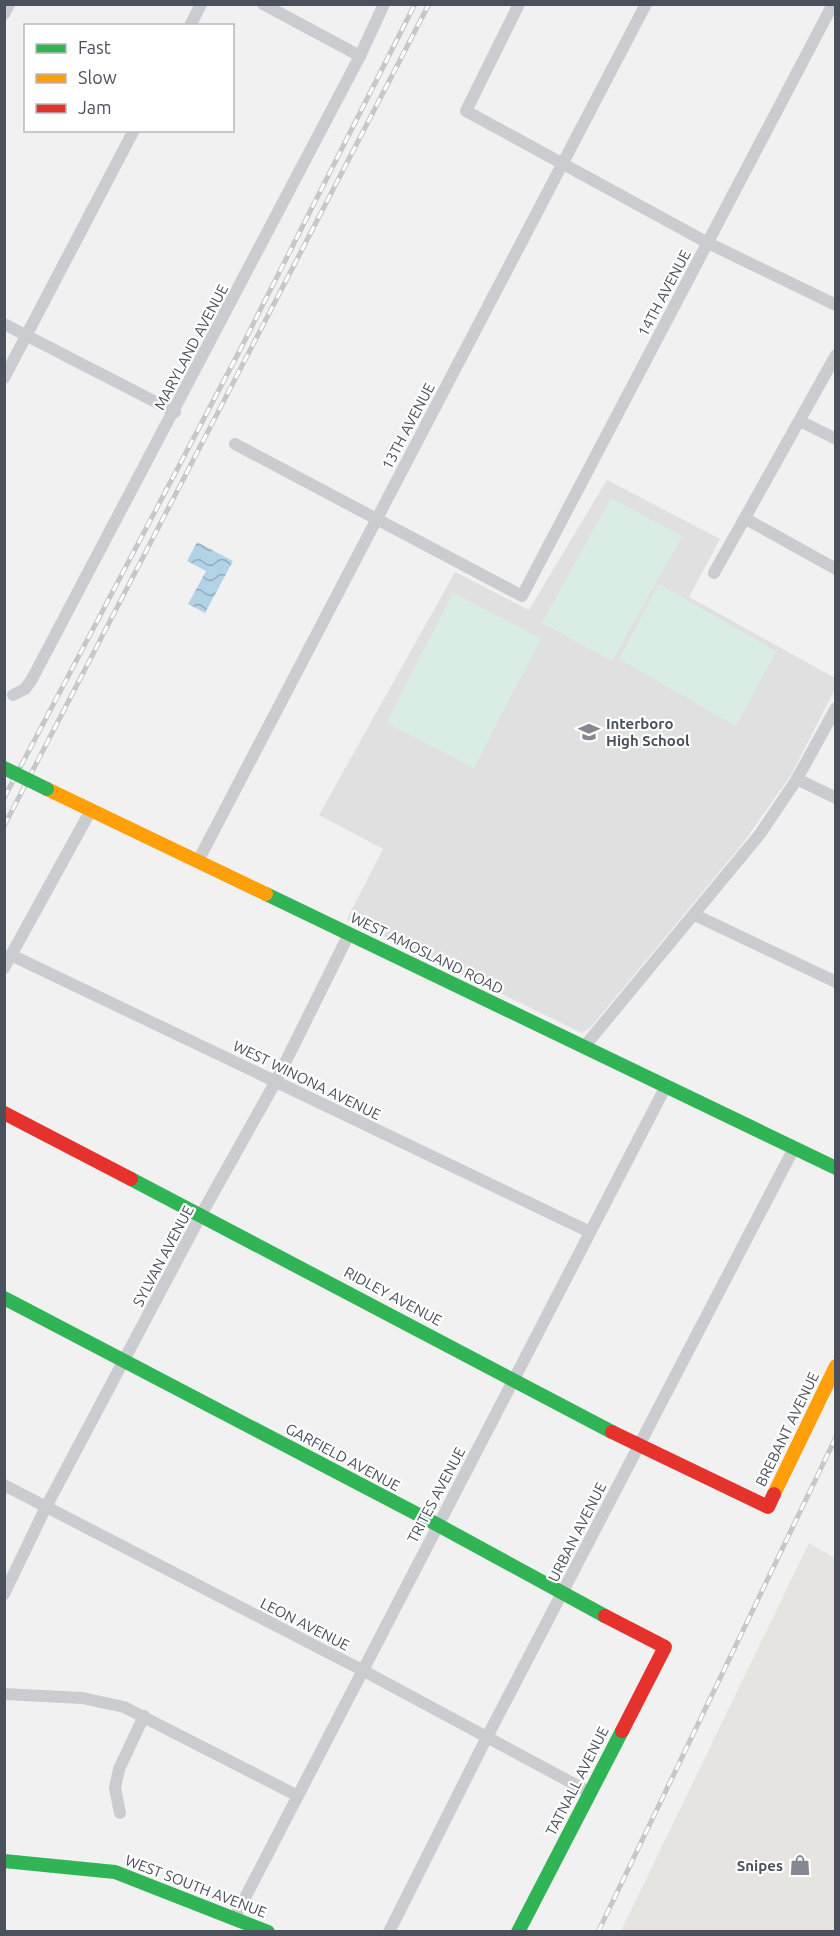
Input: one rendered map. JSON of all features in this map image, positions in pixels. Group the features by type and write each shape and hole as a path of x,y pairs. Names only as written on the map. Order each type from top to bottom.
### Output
{"street":[{"path":"4,14 9,4"},
{"path":"191,24 201,4"},
{"path":"263,4 360,56"},
{"name":"MARYLAND AVENUE","path":"13,694 25,689 32,679 175,412 360,56 384,4"},
{"path":"519,4 466,111 708,243 836,305"},
{"name":"13TH AVENUE","path":"198,861 646,4"},
{"name":"14TH AVENUE","path":"377,519 522,596 833,4"},
{"path":"4,378 133,132"},
{"path":"4,324 175,412"},
{"path":"714,573 836,355"},
{"path":"800,421 836,439"},
{"path":"236,444 377,519"},
{"path":"746,519 836,569"},
{"path":"584,1047 760,834 797,779 836,708"},
{"name":"WEST AMOSLAND ROAD","path":"4,768 836,1168"},
{"path":"797,779 836,798"},
{"path":"4,968 91,810"},
{"path":"695,915 836,982"},
{"name":"SYLVAN AVENUE","path":"4,1594 46,1507 201,1215 276,1082 349,934"},
{"name":"WEST WINONA AVENUE","path":"11,955 590,1232"},
{"name":"TRITES AVENUE","path":"234,1919 666,1086"},
{"name":"RIDLEY AVENUE","path":"4,1113 514,1378 638,1446 768,1507"},
{"name":"URBAN AVENUE","path":"389,1932 487,1737 794,1148"},
{"name":"GARFIELD AVENUE","path":"4,1298 438,1525 562,1595 665,1647"},
{"name":"BREBANT AVENUE","path":"768,1507 836,1366"},
{"name":"LEON AVENUE","path":"4,1485 362,1670 589,1792"},
{"name":"TATNALL AVENUE","path":"518,1932 665,1647"},
{"path":"4,1694 103,1701 144,1716 296,1796"},
{"path":"120,1813 115,1788 118,1769 144,1716"},
{"name":"WEST SOUTH AVENUE","path":"4,1861 114,1872 268,1932"}],"shaded area":[{"name":"Interboro High School","path":"607,480 720,539 689,597 835,678 835,689 791,775 743,843 591,1027 582,1033 347,919 383,849 319,815 455,572 529,610"},
{"path":"809,1543 835,1558 835,1931 621,1931"}],"green space":[{"path":"611,498 682,536 612,661 542,623"},
{"path":"659,584 776,651 736,726 619,659"},
{"path":"453,593 541,638 474,768 386,723"}],"water":[{"path":"197,542 233,561 205,613 188,604 206,571 187,561"}],"railway":[{"path":"4,798 240,350 415,4"},
{"path":"4,826 429,4"},
{"path":"598,1932 836,1437"}],"traffic: fast":[{"path":"4,768 47,789"},
{"path":"266,894 836,1168"},
{"path":"131,1179 612,1432"},
{"path":"4,1298 438,1525 605,1616"},
{"path":"518,1932 622,1731"},
{"path":"4,1861 115,1872 268,1932"}],"traffic: slow":[{"path":"47,789 266,894"},
{"path":"774,1494 836,1366"}],"traffic: jam":[{"path":"4,1113 131,1179"},
{"path":"612,1432 768,1507 774,1494"},
{"path":"605,1616 665,1647 622,1731"}],"place":[{"name":"Interboro High School","path":"589,732"},
{"name":"Snipes","path":"800,1865"}]}
